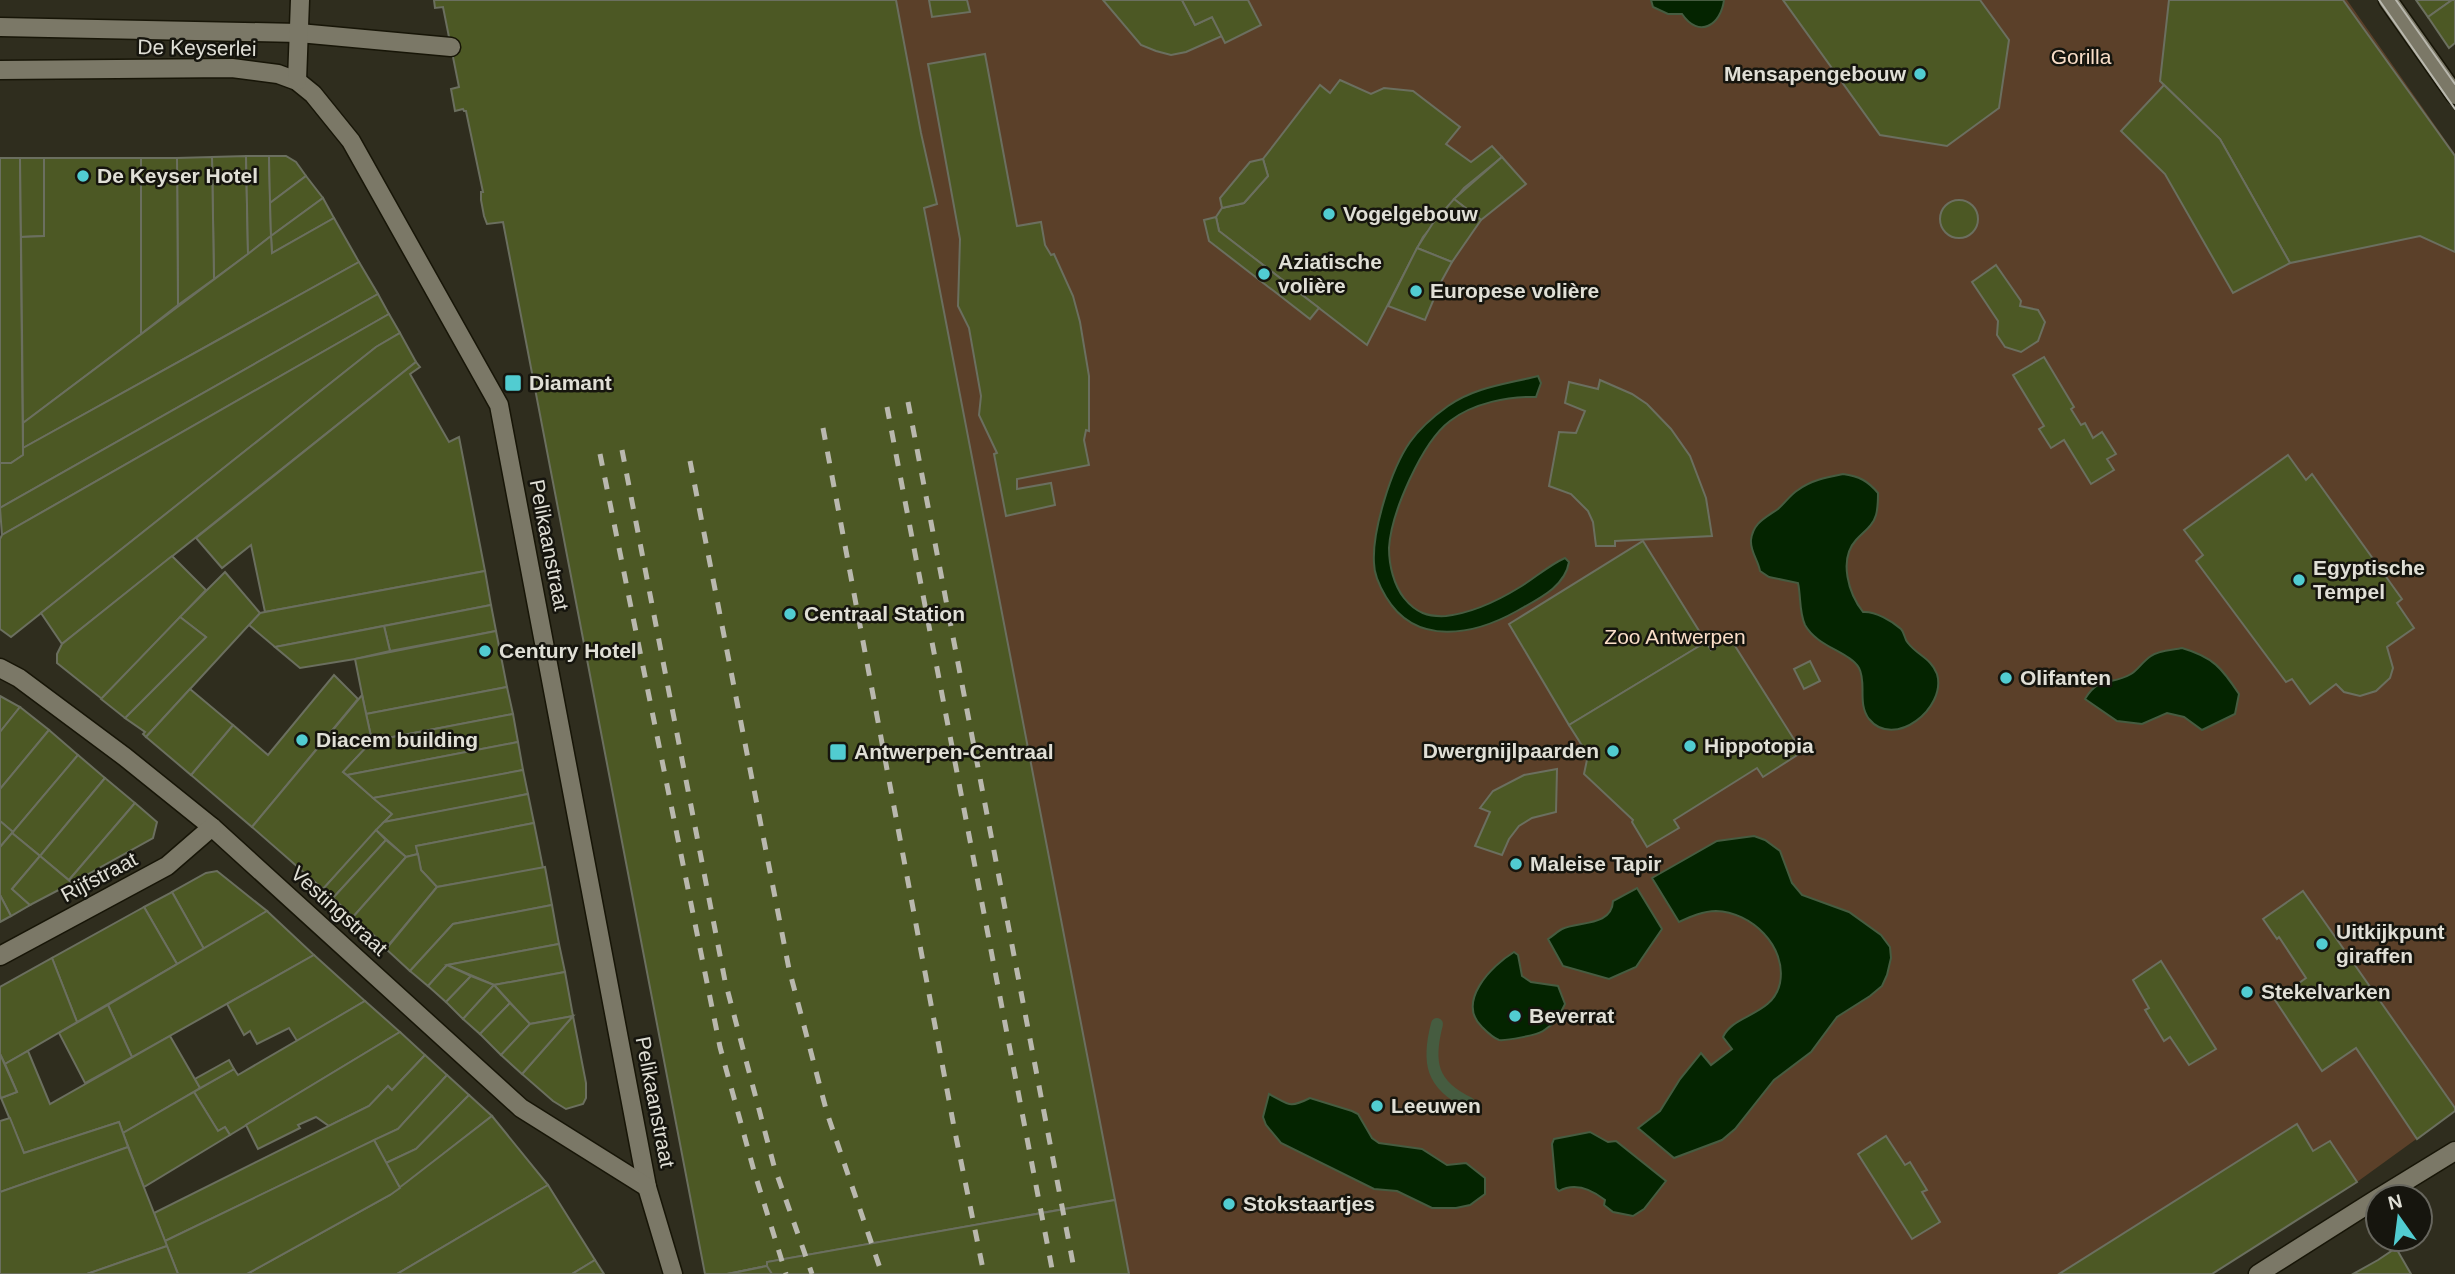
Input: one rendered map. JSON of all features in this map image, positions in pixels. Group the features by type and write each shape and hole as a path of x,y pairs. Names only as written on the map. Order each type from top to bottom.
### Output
{"street":[{"path":"297,81 300,0"},
{"path":"2388,0 2455,95"},
{"name":"De Keyserlei","path":"0,27 299,33 451,47"},
{"name":"De Keyserlei","path":"0,70 232,68 278,74 297,81"},
{"name":"Pelikaanstraat","path":"297,81 313,94 351,141 499,405 647,1186 673,1274"},
{"name":"Vestingstraat","path":"0,668 19,678 125,757 212,827 521,1108 647,1186"},
{"name":"Rijfstraat","path":"0,956 167,866 212,827"},
{"path":"2403,1183 2455,1151"},
{"path":"2258,1274 2364,1207"}],"green space":[{"name":"Zoo Antwerpen","path":"896,0 2347,0 2455,154 2455,1111 2357,1182 2212,1274 1129,1274 924,208 937,203"}],"shaded area":[{"path":"1651,0 1724,0 1719,16 1708,26 1702,27 1695,26 1682,14 1668,14 1653,7"},
{"path":"1538,376 1541,383 1536,397 1503,399 1480,405 1459,415 1439,431 1419,461 1395,516 1389,548 1390,562 1397,587 1404,598 1413,607 1428,615 1446,616 1475,609 1520,587 1565,558 1569,562 1562,579 1542,597 1483,626 1447,632 1429,630 1413,624 1398,613 1386,597 1378,581 1374,563 1380,518 1403,454 1423,427 1458,400 1492,387"},
{"path":"1843,474 1863,480 1878,493 1875,519 1856,540 1848,557 1848,577 1853,596 1863,612 1883,617 1901,629 1907,641 1931,664 1937,674 1938,687 1934,700 1926,711 1916,721 1892,730 1880,727 1865,713 1861,674 1855,662 1810,633 1803,620 1798,583 1769,577 1760,571 1752,548 1752,534 1757,525 1795,492 1814,481"},
{"path":"2182,648 2202,655 2227,677 2239,694 2235,714 2202,730 2184,717 2167,713 2142,724 2117,721 2085,699 2095,687 2124,678 2154,654"},
{"path":"1754,836 1780,851 1792,883 1802,895 1849,912 1881,935 1890,947 1891,958 1887,975 1882,986 1837,1017 1811,1052 1774,1080 1735,1129 1722,1140 1674,1158 1638,1128 1660,1111 1680,1079 1701,1053 1711,1065 1732,1049 1723,1037 1735,1023 1770,1002 1780,983 1781,969 1772,944 1753,924 1742,917 1716,911 1701,913 1679,922 1652,878 1717,841"},
{"path":"1637,888 1662,929 1636,967 1609,979 1563,966 1548,939 1562,929 1593,922 1607,915 1613,901"},
{"path":"1514,952 1518,955 1522,976 1531,982 1558,986 1565,1004 1561,1019 1543,1031 1499,1040 1482,1027 1475,1017 1473,1007 1475,996 1487,975"},
{"path":"1269,1094 1289,1104 1310,1098 1352,1111 1358,1114 1372,1138 1379,1143 1422,1149 1447,1165 1466,1163 1485,1178 1485,1194 1470,1205 1432,1208 1397,1191 1374,1189 1281,1143 1263,1117"},
{"path":"1590,1132 1608,1142 1616,1141 1666,1181 1644,1209 1633,1216 1613,1212 1604,1205 1605,1200 1589,1190 1571,1187 1559,1191 1556,1188 1552,1144 1554,1139"}],"building":[{"name":"Centraal Station","path":"434,0 896,0 937,204 924,208 1115,1200 767,1262 767,1266 727,1274 705,1274 503,222 487,224 484,216 481,200 483,192 466,111 455,111 451,89 459,87 443,7 435,8"},
{"path":"929,0 967,0 970,12 932,17"},
{"path":"1103,0 1182,0 1195,25 1212,17 1222,36 1186,52 1171,55 1156,51 1141,45"},
{"path":"1182,0 1248,0 1261,25 1225,43 1212,17 1195,25"},
{"name":"Mensapengebouw","path":"1783,0 1980,0 2009,40 1999,108 1947,146 1880,135"},
{"path":"2169,0 2343,0 2455,156 2455,252 2420,236 2290,263 2220,139 2160,81"},
{"path":"2416,0 2452,0 2428,17"},
{"path":"2455,0 2455,43 2449,48 2428,17"},
{"path":"985,54 1017,226 1041,222 1045,245 1051,255 1054,254 1073,296 1089,376 1089,431 1086,430 1084,440 1089,465 1017,479 1017,489 1051,483 1055,505 1006,516 994,454 997,453 979,415 981,396 969,328 958,306 960,239 928,64"},
{"name":"Vogelgebouw","path":"1340,80 1371,94 1384,88 1413,91 1460,127 1446,144 1471,162 1492,146 1502,157 1464,188 1423,237 1367,345 1219,231 1216,217 1222,208 1244,203 1268,176 1263,159 1320,85 1330,93"},
{"path":"2164,85 2220,139 2290,263 2233,293 2165,174 2121,131"},
{"path":"246,156 248,254 214,279 212,157"},
{"path":"246,156 269,156 271,236 248,254"},
{"path":"269,156 286,156 296,162 306,176 270,203"},
{"path":"212,157 214,279 178,305 177,158"},
{"path":"1502,157 1526,184 1481,220 1454,199"},
{"path":"0,158 20,158 23,455 11,463 0,463"},
{"path":"20,158 44,158 44,236 21,237"},
{"path":"44,158 141,158 141,334 23,423 21,237 44,236"},
{"path":"141,158 177,158 178,305 141,334"},
{"path":"1263,159 1268,176 1244,203 1222,208 1220,198 1250,162"},
{"path":"306,176 323,198 271,236 270,203"},
{"path":"323,198 334,218 272,253 271,236"},
{"path":"1454,199 1481,220 1452,262 1417,248 1433,223"},
{"path":"1959,200 1973,205 1978,219 1973,233 1959,238 1945,233 1940,219 1945,205"},
{"name":"Aziatische volière","path":"1216,217 1219,231 1319,308 1310,319 1209,241 1204,220"},
{"path":"334,218 359,262 23,448 23,423 271,236 272,253"},
{"name":"Europese volière","path":"1417,248 1452,262 1425,320 1388,306"},
{"path":"359,262 378,294 0,508 0,463 11,463 23,455 23,448"},
{"path":"1996,265 2021,301 2020,306 2038,310 2045,322 2038,341 2021,352 2005,347 1997,335 1998,321 1972,282"},
{"path":"378,294 389,314 2,535 0,508"},
{"path":"389,314 400,333 376,347 11,637 0,629 2,535"},
{"path":"400,333 416,362 62,644 41,613 376,347"},
{"path":"2044,357 2074,407 2071,409 2081,425 2085,423 2093,438 2102,432 2116,454 2107,459 2114,470 2091,484 2064,440 2051,448 2039,429 2044,426 2013,375"},
{"path":"416,362 420,367 410,374 449,442 459,437 485,571 265,612 251,545 222,568 196,538"},
{"path":"1600,380 1647,404 1671,429 1690,456 1706,498 1712,536 1615,541 1615,546 1596,546 1593,522 1588,511 1571,494 1549,486 1559,432 1576,433 1585,411 1565,403 1569,382 1598,389"},
{"name":"Egyptische Tempel","path":"2288,455 2306,480 2312,474 2402,599 2397,603 2414,628 2387,647 2393,668 2390,678 2376,691 2360,696 2344,692 2336,684 2310,704 2292,679 2286,682 2196,561 2203,555 2184,530"},
{"path":"1643,541 1706,642 1569,725 1509,624"},
{"path":"172,556 206,590 102,699 57,663 57,654 62,644"},
{"path":"485,571 491,605 275,647 249,625 260,613"},
{"path":"225,572 260,613 146,737 143,734 145,732 125,718 206,637 180,617"},
{"path":"491,605 496,631 390,651 384,626"},
{"path":"180,617 206,637 125,718 101,699"},
{"path":"384,626 390,651 355,659 300,668 275,647"},
{"path":"496,631 507,687 366,714 355,659"},
{"name":"Hippotopia","path":"1730,638 1802,752 1763,777 1757,768 1674,820 1679,828 1647,847 1633,820 1584,774 1588,755 1569,725 1706,642 1711,650"},
{"path":"1810,661 1820,681 1804,689 1794,669"},
{"name":"Diacem building","path":"334,675 358,699 252,827 191,775 233,725 268,755"},
{"path":"507,687 513,714 372,741 366,714"},
{"path":"190,689 233,725 191,775 146,737"},
{"path":"362,695 372,741 343,772 392,814 323,889 252,827"},
{"path":"0,696 20,707 0,732"},
{"path":"20,707 49,730 0,789 0,732"},
{"path":"513,714 518,742 347,775 343,772 372,741"},
{"path":"49,730 78,755 13,832 0,821 0,789"},
{"path":"518,742 523,770 498,775 373,798 347,775"},
{"path":"78,755 105,778 40,856 12,833"},
{"path":"1557,769 1556,812 1532,818 1519,826 1502,855 1475,846 1490,812 1480,808 1493,791 1524,775"},
{"path":"523,770 528,794 384,822 392,814 373,798"},
{"path":"105,778 135,803 69,880 40,856"},
{"path":"528,794 534,823 416,846 418,854 406,857 376,830 384,822"},
{"path":"135,803 157,822 153,838 72,883 69,880"},
{"path":"0,821 13,832 0,847"},
{"path":"534,823 543,868 437,887 421,870 416,846"},
{"path":"376,830 386,840 333,898 323,889"},
{"path":"12,833 40,856 12,889 30,905 11,916 0,895 0,847"},
{"path":"386,840 406,857 353,917 333,898"},
{"path":"418,854 421,870 437,887 387,947 353,917 406,857"},
{"path":"40,856 72,883 30,905 12,889"},
{"path":"545,867 552,905 453,924 410,971 386,949 437,887"},
{"path":"217,871 267,911 204,949 172,892 206,873"},
{"path":"2303,891 2455,1108 2455,1111 2417,1139 2356,1048 2322,1071 2275,1000 2306,978 2279,937 2277,939 2263,919"},
{"path":"172,892 204,949 177,964 144,907"},
{"path":"0,895 11,916 0,922"},
{"path":"552,905 559,944 447,965 428,986 410,971 453,924"},
{"path":"144,907 177,964 77,1022 52,958"},
{"path":"267,911 314,955 132,1057 108,1005"},
{"path":"559,944 565,972 494,985 447,965"},
{"path":"314,955 365,1001 297,1041 289,1028 257,1044 250,1031 244,1035 227,1004"},
{"path":"52,958 77,1022 5,1064 0,1054 0,987"},
{"path":"2161,961 2216,1049 2189,1065 2170,1037 2164,1041 2145,1010 2149,1008 2133,980"},
{"path":"447,965 471,976 446,1002 428,986"},
{"path":"565,972 573,1016 530,1024 494,985"},
{"path":"471,976 494,985 463,1019 446,1002"},
{"path":"494,985 510,1003 480,1034 463,1019"},
{"path":"365,1001 400,1032 230,1135 225,1127 218,1131 194,1092 234,1069 238,1075"},
{"path":"510,1003 530,1024 501,1055 480,1034"},
{"path":"108,1005 132,1057 85,1083 59,1033"},
{"path":"573,1016 586,1083 586,1098 583,1104 566,1109 522,1074"},
{"path":"573,1016 522,1074 501,1055 530,1024"},
{"path":"400,1032 425,1055 392,1090 388,1086 369,1106 329,1126 316,1117 258,1149 246,1125"},
{"path":"170,1036 200,1088 123,1133 119,1122 24,1153 1,1098 17,1092 5,1064 28,1051 50,1104"},
{"path":"0,1054 17,1092 1,1098 0,1095"},
{"path":"425,1055 447,1075 398,1129 165,1241 154,1213 369,1106 388,1086 392,1090"},
{"path":"229,1060 234,1069 200,1088 195,1079"},
{"path":"447,1075 469,1095 416,1149 386,1163 374,1140 398,1129"},
{"path":"194,1092 218,1131 225,1127 230,1135 144,1187 123,1133"},
{"path":"469,1095 492,1116 400,1188 386,1163 416,1149"},
{"path":"492,1116 548,1185 397,1274 247,1274 390,1195"},
{"path":"10,1118 24,1153 119,1122 128,1147 0,1192 0,1121"},
{"path":"2297,1124 2313,1151 2330,1141 2357,1182 2212,1274 2059,1274"},
{"path":"1886,1136 1905,1165 1910,1162 1927,1190 1922,1192 1940,1222 1912,1239 1858,1154"},
{"path":"374,1140 400,1188 390,1195 247,1274 178,1274 165,1241"},
{"path":"128,1147 167,1246 87,1274 0,1274 0,1192"},
{"path":"548,1185 595,1260 572,1274 397,1274"},
{"path":"1115,1200 1129,1274 727,1274 767,1266 767,1262"},
{"path":"167,1246 178,1274 87,1274"},
{"path":"2388,1253 2399,1253 2411,1274 2353,1274"},
{"path":"595,1260 604,1274 572,1274"},
{"path":"767,1266 772,1274 738,1272"}],"waterway":[{"path":"1437,1024 1432,1050 1435,1071 1447,1088 1469,1103"}],"tram line":[{"path":"2379,0 2455,109"},
{"path":"2396,0 2455,84"}],"railway":[{"path":"908,402 1075,1274"},
{"path":"887,407 1053,1274"},
{"path":"823,428 984,1274"},
{"path":"622,450 725,981 774,1166 812,1274"},
{"path":"600,454 720,1047 786,1274"},
{"path":"690,461 789,969 827,1113 882,1274"}],"place":[{"name":"Mensapengebouw","path":"1920,74"},
{"name":"De Keyser Hotel","path":"83,176"},
{"name":"Vogelgebouw","path":"1329,214"},
{"name":"Aziatische volière","path":"1264,274"},
{"name":"Europese volière","path":"1416,291"},
{"name":"Diamant","path":"513,383"},
{"name":"Egyptische Tempel","path":"2299,580"},
{"name":"Centraal Station","path":"790,614"},
{"name":"Century Hotel","path":"485,651"},
{"name":"Olifanten","path":"2006,678"},
{"name":"Diacem building","path":"302,740"},
{"name":"Hippotopia","path":"1690,746"},
{"name":"Dwergnijlpaarden","path":"1613,751"},
{"name":"Antwerpen-Centraal","path":"838,752"},
{"name":"Maleise Tapir","path":"1516,864"},
{"name":"Uitkijkpunt giraffen","path":"2322,944"},
{"name":"Stekelvarken","path":"2247,992"},
{"name":"Beverrat","path":"1515,1016"},
{"name":"Leeuwen","path":"1377,1106"},
{"name":"Stokstaartjes","path":"1229,1204"}],"park label":[{"name":"Gorilla","path":"2081,57"}]}
